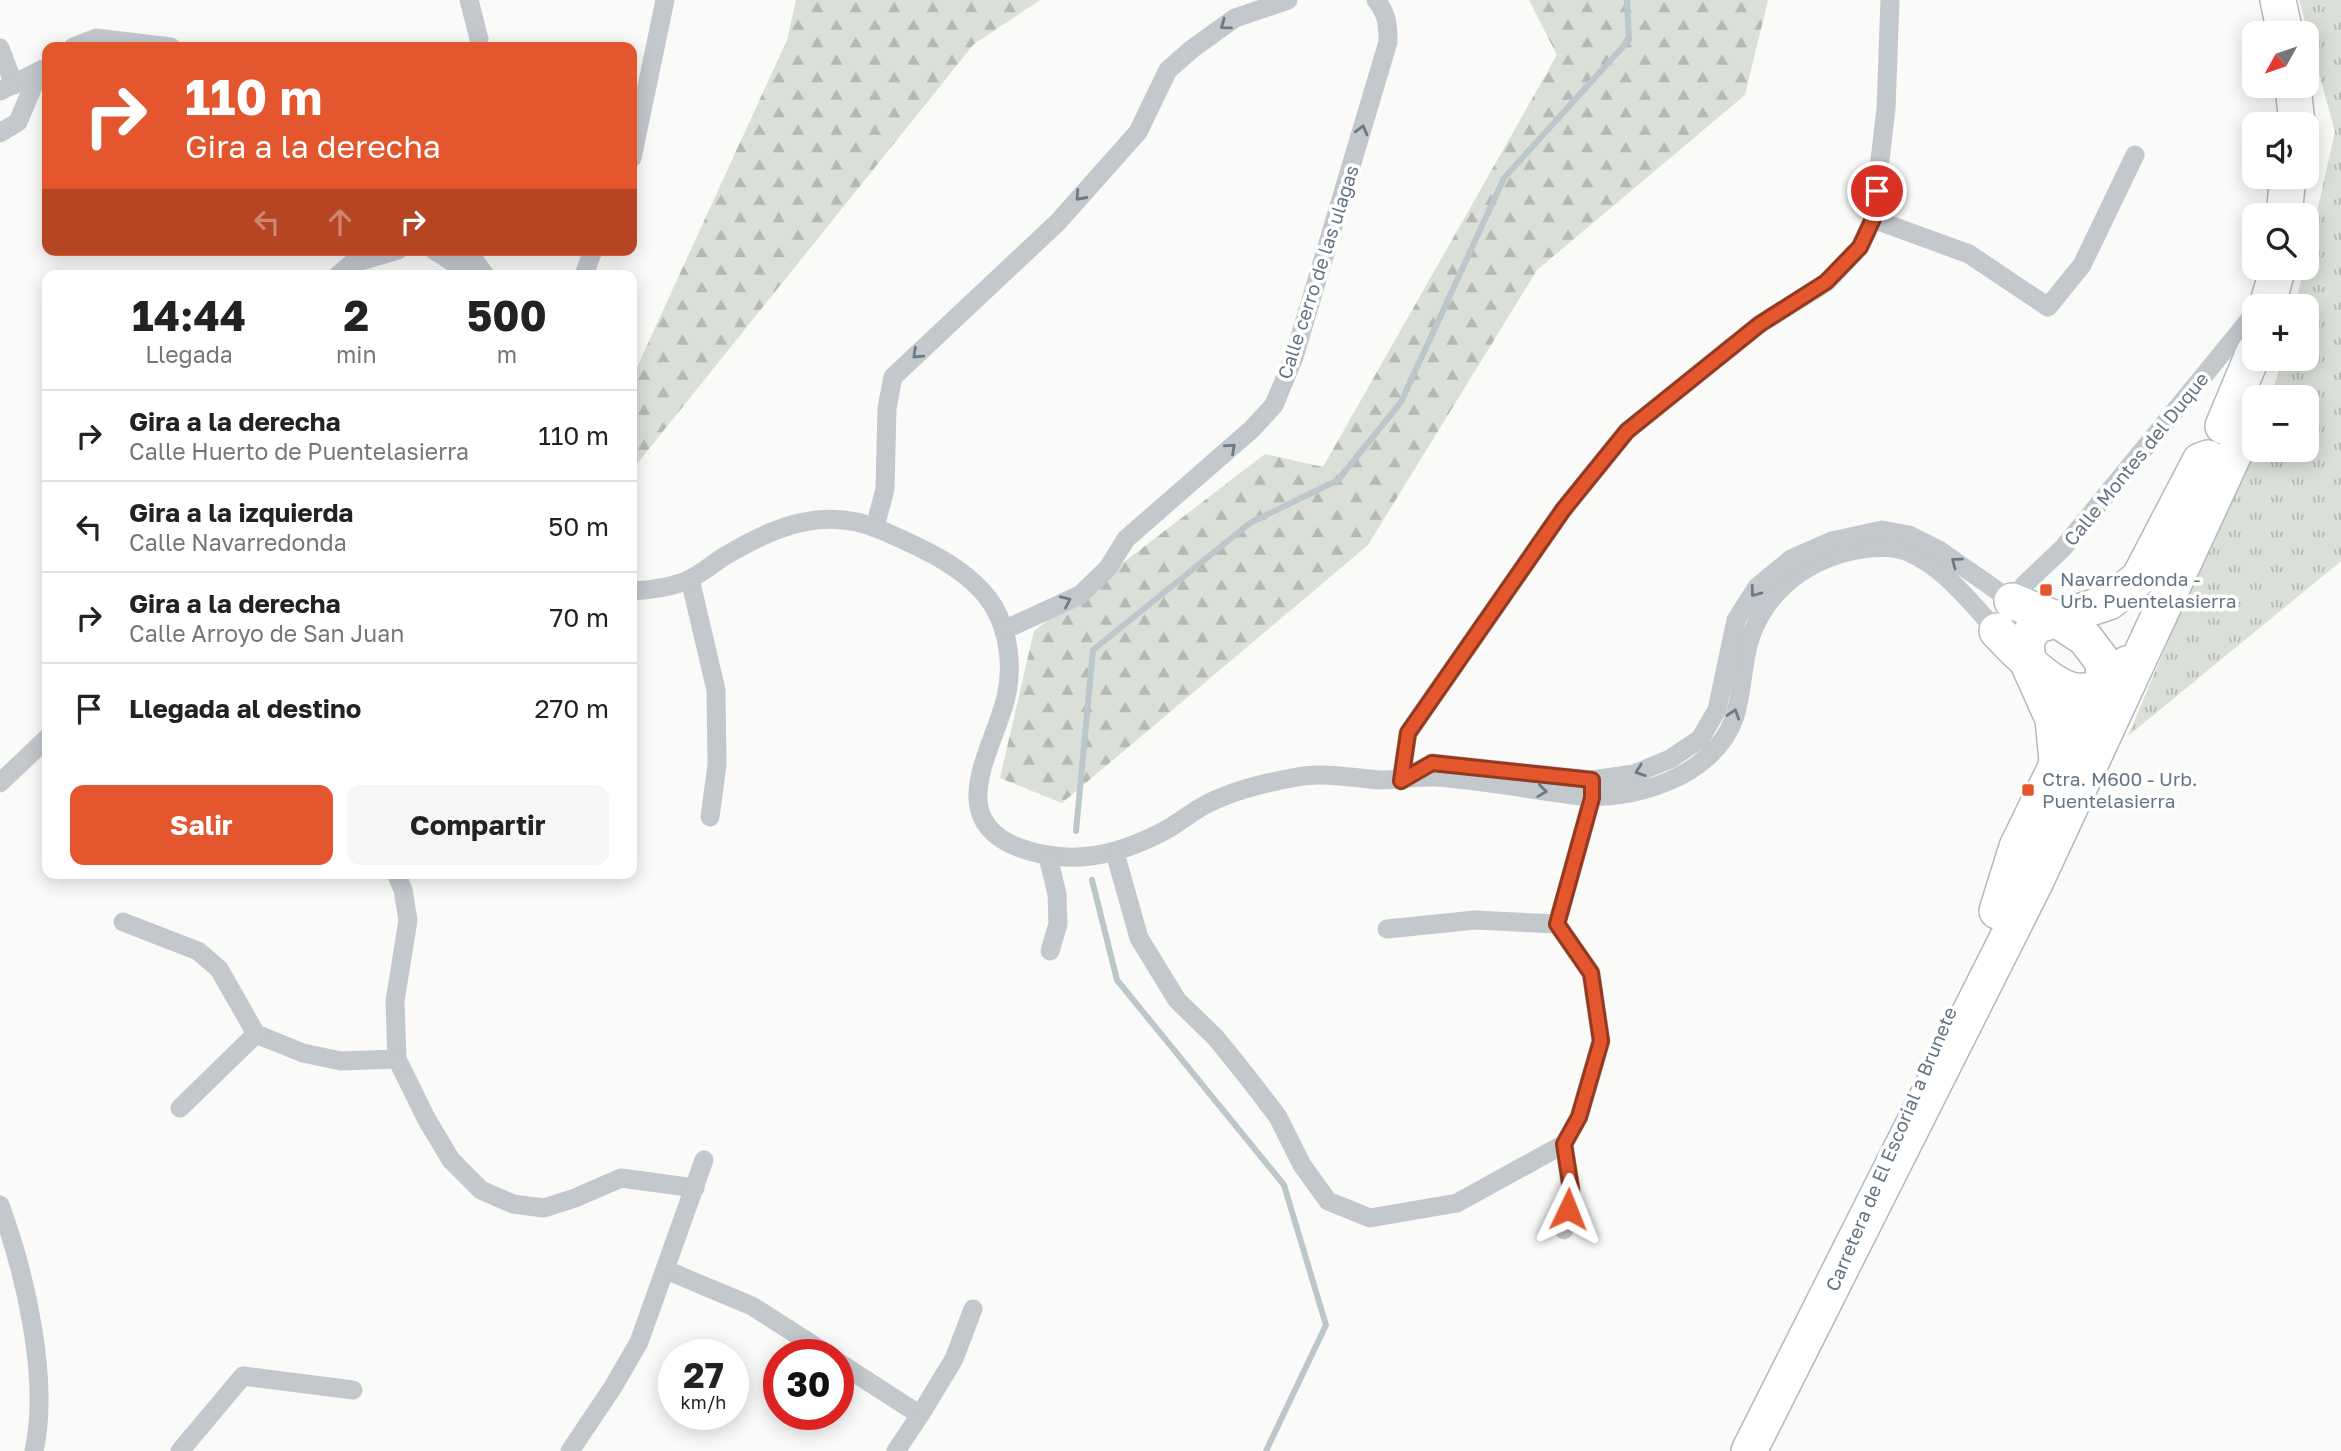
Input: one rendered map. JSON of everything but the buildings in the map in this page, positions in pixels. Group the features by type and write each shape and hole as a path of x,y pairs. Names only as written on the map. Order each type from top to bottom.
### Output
{"highway":[{"path":"2278,0 2282,21"},
{"name":"Carretera de El Escorial a Brunete","path":"1824,1305 1895,1131 2104,690 2229,414 2243,371"},
{"name":"Carretera de El Escorial a Brunete","path":"1824,1305 2035,883 2242,438"},
{"path":"2104,690 2074,691 2046,677 2028,663 2026,640 2036,626 2109,602 2139,578 2200,461 2208,458"},
{"path":"1997,911 2017,847 2087,703 2120,679 2145,624 2167,600"},
{"path":"2004,616 2056,619 2085,638 2103,662 2106,707 2032,872 2035,883"},
{"path":"2004,616 2053,719 2057,761"},
{"path":"1749,1451 1824,1305"}],"street":[{"path":"469,0 479,38"},
{"path":"637,134 665,0"},
{"path":"875,527 885,489 887,408 893,377 1067,212 1138,132 1168,71 1192,48 1235,18 1288,0"},
{"name":"Calle cerro de las ulagas","path":"1004,630 1080,595 1108,568 1126,539 1252,429 1274,405 1294,357 1388,42 1388,25 1384,10 1376,0"},
{"path":"1401,781 1408,733 1563,510 1627,431 1760,324 1826,282 1860,247 1873,219 1886,109 1890,0"},
{"path":"86,42 96,38 129,42"},
{"path":"0,48 7,88 42,70"},
{"path":"0,133 18,122 42,71"},
{"path":"1873,219 1969,254 2048,307 2082,265 2135,155"},
{"path":"348,263 375,256"},
{"path":"444,256 462,270"},
{"name":"Calle Montes del Duque","path":"2004,616 2024,585 2063,548 2242,343"},
{"path":"637,592 659,590 690,579 754,538 798,521 836,519 875,527 957,570 994,606 1004,630 1010,670 1006,698 976,788 978,806 986,822 1013,846 1048,857 1080,858 1115,853 1163,832 1211,802 1302,776 1401,781 1432,763 1592,789 1639,791 1678,778 1713,753 1734,720 1752,631 1771,597 1798,574 1837,553 1882,547 1905,551 1931,565 2004,616"},
{"path":"1592,789 1670,759 1700,739 1717,710 1736,620 1757,587 1791,559 1832,541 1882,530 1909,535 1939,550 2004,616"},
{"path":"690,579 716,690 717,765 710,817"},
{"path":"0,783 42,743"},
{"path":"1115,853 1139,938 1177,1000 1216,1038 1278,1116 1302,1165 1328,1201 1370,1218 1457,1203 1564,1144 1579,1117 1601,1041 1591,973 1557,924 1592,789"},
{"path":"1048,857 1057,894 1058,924 1050,951"},
{"path":"398,879 408,920 395,1001 397,1059 427,1120 451,1160 481,1190 513,1204 544,1208 621,1178 695,1188"},
{"path":"1387,929 1475,920 1557,924"},
{"path":"123,922 198,951 219,969 256,1034 303,1053 341,1061 397,1059"},
{"path":"180,1108 256,1034"},
{"path":"1564,1144 1571,1189 1564,1230"},
{"path":"570,1451 613,1387 639,1342 704,1160"},
{"path":"0,1205 16,1249 31,1320 39,1395 38,1449"},
{"path":"666,1270 752,1306 804,1339"},
{"path":"896,1451 954,1359 973,1309"},
{"path":"854,1372 920,1415"},
{"path":"180,1451 243,1376 353,1390"}],"green space":[{"path":"796,0 1040,0 974,44 637,464 637,367 787,40"},
{"path":"1529,0 1768,0 1745,95 1537,270 1368,545 1062,803 1000,778 1034,631 1265,454 1323,467 1557,55"},
{"path":"2299,0 2341,0 2341,561 2128,736 2244,462 2319,462 2319,385 2274,385 2279,371 2319,371 2319,294 2298,294 2301,280 2319,280 2319,203 2335,132 2319,73 2319,21 2305,21"}],"waterway":[{"path":"1076,831 1093,650 1250,523 1338,480 1401,402 1504,178 1629,40 1627,0"},
{"path":"1092,880 1117,980 1284,1185 1326,1325 1266,1451"}],"place":[{"name":"Navarredonda - Urb. Puentelasierra","path":"2046,590"},
{"name":"Ctra. M600 - Urb. Puentelasierra","path":"2028,790"}],"route":[{"path":"1568,1209 1571,1189 1564,1144 1579,1117 1601,1041 1591,973 1557,924 1592,798 1592,780 1432,763 1401,781 1408,733 1563,510 1627,431 1760,324 1826,282 1860,247 1873,219 1877,191"}]}
